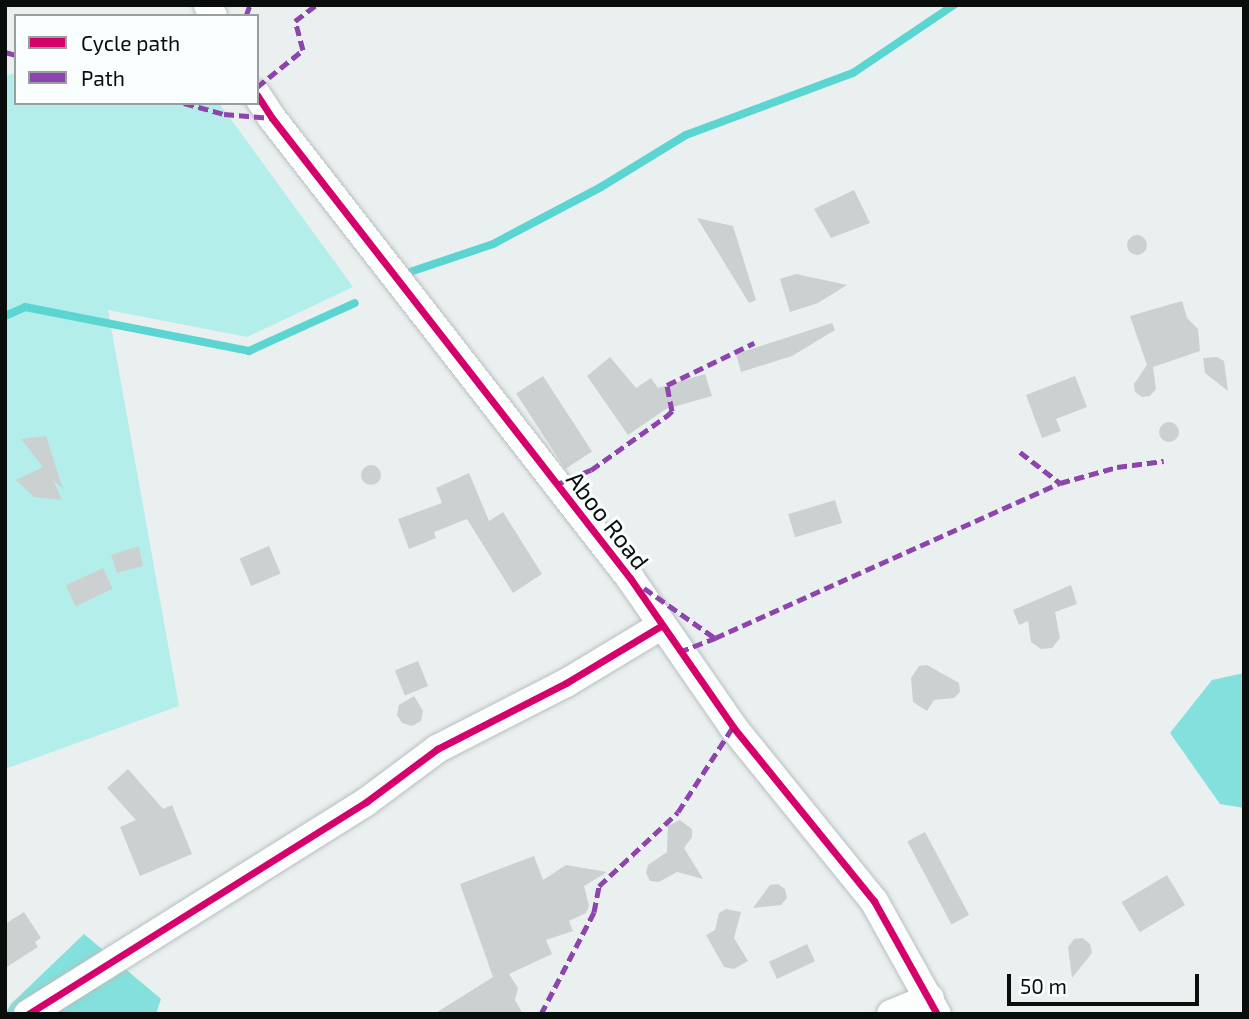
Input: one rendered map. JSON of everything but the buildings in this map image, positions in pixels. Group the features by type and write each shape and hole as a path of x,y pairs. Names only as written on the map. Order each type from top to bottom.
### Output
{"street":[{"name":"Aboo Road","path":"259,98 397,280 630,578 733,727 874,901 934,1006"},
{"path":"28,1014 366,802 437,749 566,683 661,626"},
{"path":"891,1014 934,1006"}],"shaded area":[{"path":"14,74 14,105 220,105 353,287 247,337 108,310 179,706 5,769 5,76"},
{"path":"1244,673 1244,808 1220,804 1170,733 1212,680"},
{"path":"84,934 161,999 156,1014 5,1014 11,1004"}],"waterway":[{"path":"407,273 493,244 601,187 686,135 853,73 954,5"},
{"path":"5,316 25,307 249,351 355,303"}],"marked path":[{"path":"247,14 250,5"},
{"path":"259,85 303,50 295,21 316,5"},
{"path":"5,52 14,54"},
{"path":"191,105 224,114 272,118"},
{"path":"555,485 591,470 668,415 672,411 667,385 754,343"},
{"path":"1020,452 1060,483"},
{"path":"679,652 1060,483 1117,467 1164,461"},
{"path":"644,588 715,638"},
{"path":"541,1014 594,912 599,886 678,812 733,727"}],"cycle path":[{"path":"259,98 630,578 733,727 874,901 937,1014"},
{"path":"28,1014 366,802 437,749 566,683 661,626"}]}
